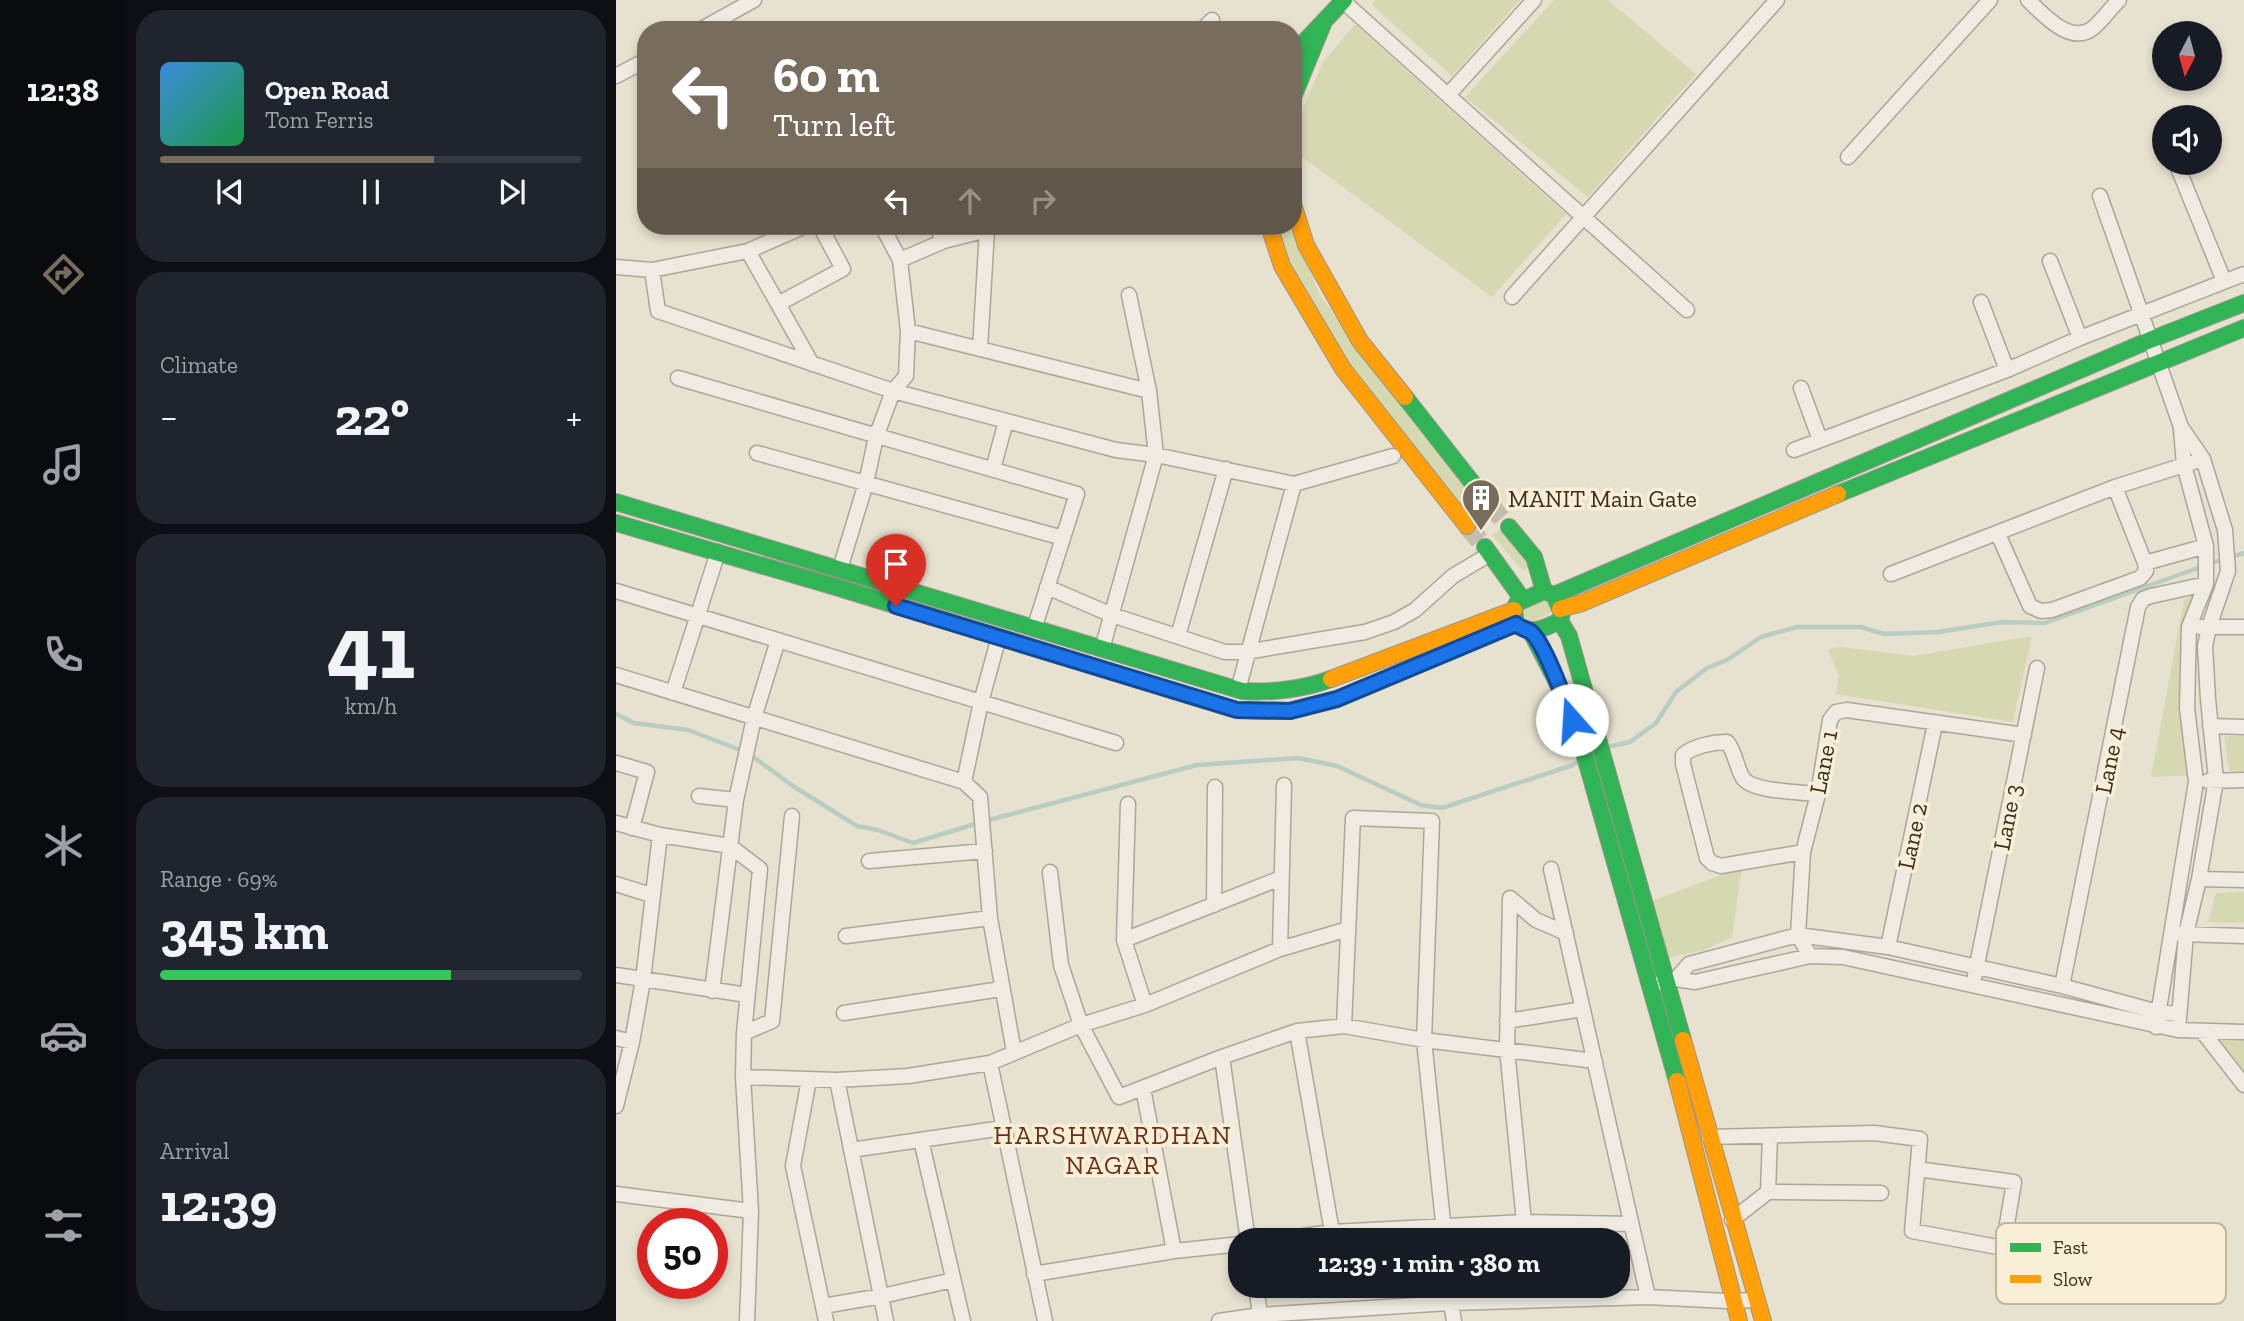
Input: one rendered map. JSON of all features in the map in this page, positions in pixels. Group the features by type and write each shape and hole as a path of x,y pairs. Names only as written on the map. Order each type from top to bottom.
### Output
{"main road":[{"path":"1302,45 1343,1"},
{"path":"1302,75 1323,24"},
{"path":"1302,232 1306,245 1360,341 1489,504"},
{"path":"1272,235 1282,266 1342,369 1466,526"},
{"path":"1531,632 1541,631 1555,604 2150,340 2244,303"},
{"path":"616,502 1238,690 1261,692 1317,684 1517,612 1555,604 1581,603 2244,328"},
{"path":"616,523 1237,710 1290,711 1337,699 1517,612"},
{"path":"1509,527 1534,557 1569,636 1605,771 1672,980 1710,1138 1762,1321"},
{"path":"1487,551 1517,612 1560,684 1578,738 1650,986 1740,1321"}],"street":[{"path":"716,21 754,0"},
{"path":"1448,95 1534,0"},
{"path":"1848,157 1990,0"},
{"path":"2028,0 2055,25 2081,33 2091,30 2119,0"},
{"path":"1343,1 1687,310"},
{"path":"1512,297 1774,1"},
{"path":"616,76 637,65"},
{"path":"2181,175 2224,281"},
{"path":"2100,196 2181,427 2183,465 2206,549 2206,578 2189,627 2187,708 2196,782 2179,934 2178,1030"},
{"path":"616,267 652,270 748,251 784,235"},
{"path":"778,304 843,269 825,235"},
{"path":"840,569 866,483 876,437 893,391 906,376 908,331 900,260 887,235"},
{"path":"941,235 944,241"},
{"path":"900,260 964,235"},
{"path":"980,349 988,235"},
{"path":"748,251 811,364"},
{"path":"2050,261 2080,338"},
{"path":"652,270 658,311 893,391 1116,450 1156,455 1294,484 1392,456"},
{"path":"1794,450 2007,370 2080,338 2244,274"},
{"path":"1102,649 1156,455 1149,391 1129,295"},
{"path":"1980,302 2007,370"},
{"path":"908,331 1149,391"},
{"path":"678,378 1077,494 1034,629"},
{"path":"1801,388 1820,440"},
{"path":"993,469 1006,421"},
{"path":"2157,1019 2179,934 2199,879 2216,780 2206,646 2209,627 2228,570 2225,530 2203,458 2181,427"},
{"path":"757,453 1063,538"},
{"path":"1891,574 2115,486 2203,458"},
{"path":"1178,636 1226,469"},
{"path":"1238,690 1246,652 1294,484"},
{"path":"1998,534 2030,606 2040,611 2052,610 2140,578 2146,571 2144,562 2115,486"},
{"path":"2144,562 2206,549"},
{"path":"1047,587 1112,615 1225,652 1246,652 1366,632 1394,622 1415,610 1453,576 1487,551"},
{"path":"673,693 718,552"},
{"name":"Lane 4","path":"2062,986 2138,607 2143,599 2206,578"},
{"path":"616,591 1115,743"},
{"path":"2189,627 2244,628"},
{"path":"964,782 981,702 999,637"},
{"path":"712,990 740,777 754,718 778,640"},
{"name":"Lane 3","path":"1973,986 2037,668"},
{"path":"616,675 964,782 980,797 990,918 1014,1052"},
{"name":"Lane 1","path":"1798,935 1803,852 1818,794 1830,719 1836,712 1847,710 2024,735"},
{"name":"Lane 2","path":"1888,947 1935,724"},
{"path":"2210,726 2244,727"},
{"path":"1803,852 1721,866 1712,863 1707,858 1683,755 1689,750 1720,742 1727,743 1732,748 1747,783 1757,787 1818,794"},
{"path":"616,763 647,772 632,828"},
{"path":"2196,782 2244,780"},
{"path":"1280,949 1284,785"},
{"path":"1214,787 1214,905"},
{"path":"699,796 736,800"},
{"path":"1128,804 1124,940 1145,1005"},
{"path":"744,1033 772,1021 792,816"},
{"path":"1344,1026 1353,818 1432,821 1424,1040 1444,1228"},
{"path":"616,823 660,835 730,846 760,869 744,1033 743,1077 751,1211 747,1321"},
{"path":"617,1102 632,1042 643,980 660,835"},
{"path":"869,861 984,848"},
{"path":"1551,869 1648,1297"},
{"path":"1050,872 1061,965 1081,1025 1119,1097 1297,1031 1344,1026 1424,1040 1595,1061"},
{"path":"1124,940 1281,878"},
{"path":"2199,879 2244,880"},
{"path":"617,887 651,895"},
{"path":"1524,1222 1507,1049 1510,898 1536,920 1566,933"},
{"path":"846,936 990,918"},
{"path":"743,1077 837,1080 908,1076 990,1063 1081,1025 1145,1005 1280,949 1348,929"},
{"path":"2179,934 2244,936"},
{"path":"1798,935 1810,956"},
{"path":"1672,980 1689,964 1798,935 1888,947 2062,986 2157,1019 2178,1030 2244,1032"},
{"path":"1650,986 1672,980 1695,982 1810,956 1843,957 1973,986 2157,1019 2179,1014"},
{"path":"616,975 747,995"},
{"path":"844,1013 1001,989"},
{"path":"1507,1021 1583,1009"},
{"path":"1297,1031 1331,1228"},
{"path":"2202,1031 2244,1085"},
{"path":"616,1038 632,1042"},
{"path":"1222,1057 1246,1228"},
{"path":"990,1063 1045,1321"},
{"path":"809,1079 793,1166 826,1321"},
{"path":"837,1080 886,1321"},
{"path":"1143,1087 1174,1251"},
{"path":"851,1150 1003,1128"},
{"path":"1710,1138 1874,1133 1920,1139 1912,1231 1996,1247"},
{"path":"1768,1192 1770,1136"},
{"path":"921,1140 963,1321"},
{"path":"1917,1169 2014,1182 2007,1223"},
{"path":"1732,1220 1768,1192 1881,1193"},
{"path":"616,1194 751,1211"},
{"path":"1484,1228 1524,1222 1631,1224"},
{"path":"1034,1274 1174,1251 1228,1245"},
{"path":"823,1306 953,1280"},
{"path":"1219,1321 1449,1303 1648,1297 1755,1300"},
{"path":"1257,1298 1261,1318"},
{"path":"1449,1298 1454,1321"}],"green space":[{"path":"1376,0 1520,0 1452,76 1372,5"},
{"path":"1554,0 1608,0 1696,74 1588,197 1465,97"},
{"path":"1355,24 1566,214 1492,297 1302,157 1303,108 1323,62"},
{"path":"1281,235 1296,235 1320,296 1486,510 1473,520 1340,356 1290,262"},
{"path":"1501,529 1523,552 1529,567 1523,571 1492,535"},
{"path":"2199,592 2192,628 2198,775 2151,777 2184,600"},
{"path":"1546,599 1552,612 1530,623 1523,616 1523,607"},
{"path":"2032,636 2013,722 1836,694 1839,676 1828,649 1841,647 1914,656"},
{"path":"2224,736 2244,736 2244,772 2229,771"},
{"path":"1742,867 1732,937 1704,950 1668,958 1649,902"},
{"path":"2244,892 2244,923 2208,922 2216,893"},
{"path":"2210,1038 2244,1039 2244,1074"}],"waterway":[{"path":"2231,557 2244,553"},
{"path":"1607,747 1630,742 1656,723 1676,692 1707,668 1727,660 1761,637 1797,627 1861,627 1884,634 1938,632 2002,622 2045,623 2223,559"},
{"path":"616,714 634,723 688,730 748,753 793,786 857,826 878,830 913,843 985,821 1197,765 1298,758 1337,766 1421,805 1442,808 1573,765 1581,760"}],"tunnel":[{"path":"1489,504 1509,527"},
{"path":"1467,526 1485,547"}],"traffic: fast":[{"path":"1302,44 1344,0"},
{"path":"1302,75 1323,24"},
{"path":"1554,595 2150,340 2244,303"},
{"path":"1838,494 2244,328"},
{"path":"1405,397 1489,504"},
{"path":"616,502 1242,691 1287,690 1331,679"},
{"path":"616,523 836,587 1236,710 1290,711 1337,699 1516,624"},
{"path":"1509,527 1534,557 1544,591"},
{"path":"1485,547 1523,600"},
{"path":"1544,591 1554,595 1562,613 1560,621 1533,630 1516,624 1514,610 1517,603 1544,591"},
{"path":"1560,621 1569,636 1683,1040"},
{"path":"1531,632 1561,690 1584,753 1677,1081"}],"traffic: slow":[{"path":"1302,232 1306,245 1360,341 1405,397"},
{"path":"1272,235 1282,266 1343,369 1467,526"},
{"path":"1560,609 1582,603 1838,494"},
{"path":"1331,679 1514,610"},
{"path":"1683,1040 1763,1321"},
{"path":"1677,1081 1739,1321"}],"place":[{"name":"MANIT Main Gate","path":"1481,532"}],"district":[{"name":"HARSHWARDHAN NAGAR","path":"1113,1150"}],"route":[{"path":"896,606 1237,710 1290,711 1337,699 1516,624 1531,632 1539,644 1560,684 1572,720"}]}
